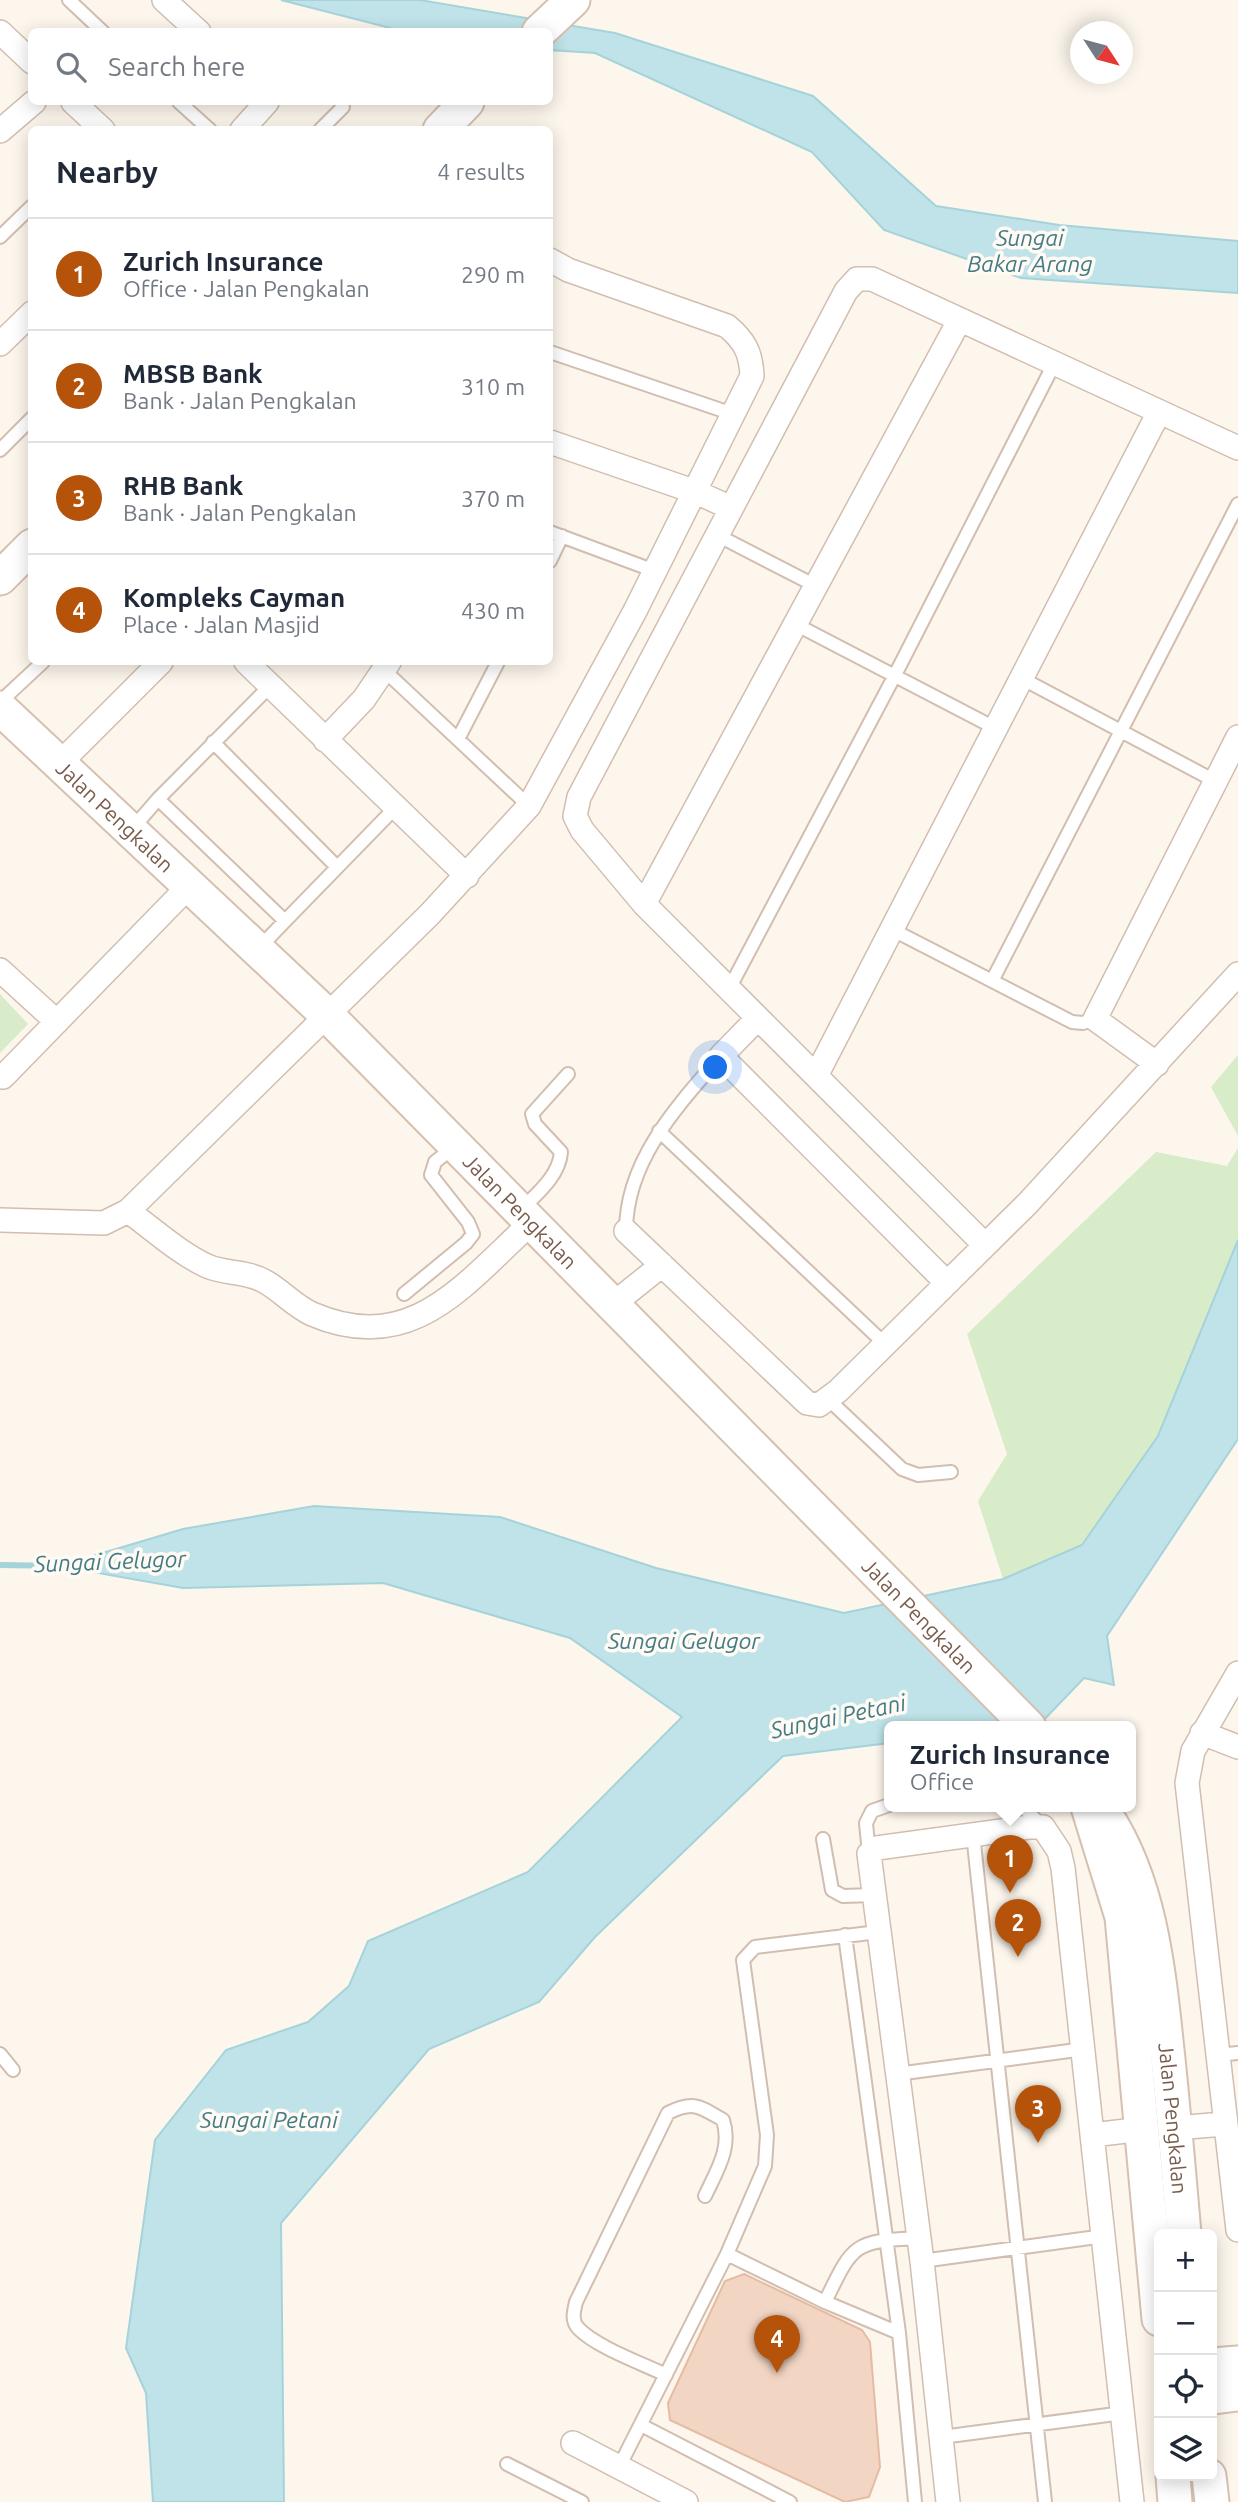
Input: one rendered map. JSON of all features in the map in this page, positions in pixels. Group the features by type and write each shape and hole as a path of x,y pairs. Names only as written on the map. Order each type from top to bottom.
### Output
{"main road":[{"path":"444,126 464,105"},
{"path":"0,578 28,549"},
{"name":"Jalan Pengkalan","path":"0,708 327,1015 1023,1721"},
{"name":"Jalan Pengkalan","path":"1090,1812 1122,1917 1159,2128 1183,2229"},
{"name":"Jalan Pengkalan","path":"1103,1812 1123,1841 1147,1917 1161,2002 1159,2292"},
{"path":"1217,2365 1238,2363"},
{"path":"1217,2396 1238,2394"},
{"path":"1173,2481 1175,2502"},
{"path":"1210,2481 1212,2502"}],"street":[{"path":"164,0 195,28"},
{"path":"0,34 28,58"},
{"path":"0,131 30,105"},
{"path":"76,105 99,126"},
{"path":"246,126 264,105"},
{"path":"0,1220 104,1223 128,1211 467,876 528,806 655,571 752,376 751,357 742,338 727,326 568,270 553,262"},
{"path":"985,1245 644,904 582,830 575,816 579,797 846,291 856,279 872,279 1238,448"},
{"path":"0,344 28,317"},
{"path":"644,904 959,321"},
{"path":"816,1076 1159,412"},
{"path":"553,443 696,492 731,508"},
{"path":"60,763 158,665"},
{"path":"249,665 467,876"},
{"path":"325,740 364,699 387,666"},
{"path":"1157,1064 1095,1019 1238,737"},
{"path":"3,1077 190,885"},
{"path":"0,970 56,1021"},
{"path":"626,1231 807,1403 818,1405 828,1399 886,1344 985,1245 1157,1064 1238,974"},
{"path":"758,1018 721,1056 947,1283"},
{"path":"128,1211 204,1265 262,1279 311,1314 350,1326 377,1328 418,1318 451,1297 525,1217"},
{"path":"612,1306 662,1265"},
{"path":"1238,1673 1202,1733 1188,1767 1188,1810 1227,2054 1224,2124 1238,2230"},
{"path":"1202,1733 1238,1747"},
{"path":"948,2502 922,2261 869,1854 877,1848 1043,1827 1059,1851 1063,1868 1132,2502"},
{"path":"1092,2135 1224,2124"},
{"path":"573,2442 686,2502"}],"lane":[{"path":"69,0 99,28"},
{"path":"182,105 206,126"},
{"path":"324,126 343,107"},
{"path":"0,237 28,210"},
{"path":"553,353 733,415"},
{"path":"729,989 895,675 1054,364"},
{"path":"0,450 28,422"},
{"path":"992,981 1238,504"},
{"path":"556,534 655,571"},
{"path":"717,535 816,586"},
{"path":"795,624 995,727"},
{"path":"0,702 41,665"},
{"path":"458,739 496,665"},
{"path":"387,666 528,806"},
{"path":"1021,678 1120,733 1215,781"},
{"path":"131,830 213,742 270,686"},
{"path":"213,742 337,867"},
{"path":"158,799 285,921"},
{"path":"257,949 396,807"},
{"path":"891,929 1072,1022 1083,1023 1095,1019"},
{"path":"626,1231 626,1208 631,1187 659,1131 721,1056"},
{"path":"525,1217 560,1163 561,1152 535,1124 532,1114 568,1074"},
{"path":"659,1131 886,1344"},
{"path":"404,1294 466,1243 473,1234 468,1222 431,1175 435,1162 455,1146"},
{"path":"828,1399 902,1469 918,1475 951,1472"},
{"path":"869,1854 866,1824 872,1811 884,1807"},
{"path":"1028,1812 1043,1827"},
{"path":"973,1834 1045,2502"},
{"path":"823,1839 832,1891 844,1896 873,1895"},
{"path":"619,2467 727,2254 765,2166 768,2150 744,1959 755,1947 878,1931"},
{"path":"845,1935 899,2333 915,2502"},
{"path":"897,2074 1084,2049"},
{"path":"0,2054 13,2070"},
{"path":"666,2375 597,2341 577,2327 573,2316 576,2302 668,2113 686,2104 700,2106 723,2120 727,2131 728,2143 705,2196"},
{"path":"922,2261 1104,2236"},
{"path":"825,2302 853,2250 870,2242 919,2238"},
{"path":"727,2254 825,2302 899,2333"},
{"path":"942,2437 1123,2413"},
{"path":"641,2425 790,2502"},
{"path":"507,2464 582,2502"}],"green space":[{"path":"0,994 28,1024 0,1053"},
{"path":"1238,1055 1238,1136 1211,1087"},
{"path":"1238,1148 1238,1240 1158,1436 1082,1545 1003,1579 978,1501 1007,1454 967,1334 1156,1152 1227,1166"}],"water":[{"name":"Sungai Bakar Arang","path":"281,0 420,0 615,33 813,96 936,206 1059,225 1238,241 1238,293 1021,278 884,230 812,152 595,53 553,50 553,28 390,28"},
{"name":"Sungai Petani","path":"1238,1240 1238,1439 1107,1636 1114,1685 1084,1678 1043,1721 884,1721 884,1744 783,1756 595,1937 539,2002 429,2049 281,2223 284,2502 153,2502 146,2393 126,2348 155,2140 226,2050 308,2022 349,1986 368,1941 528,1872 682,1717 570,1638 383,1583 183,1588 59,1566 183,1529 314,1506 500,1517 656,1568 844,1613 1003,1579 1082,1545 1158,1436"}],"building":[{"path":"744,2274 862,2330 870,2342 880,2467 869,2497 845,2502 670,2420 668,2403 725,2281"}],"waterway":[{"name":"Sungai Gelugor","path":"0,1565 65,1566"}],"place":[{"name":"Zurich Insurance","path":"1010,1893"},
{"name":"MBSB Bank","path":"1018,1957"},
{"name":"RHB Bank","path":"1038,2143"},
{"name":"Kompleks Cayman","path":"777,2373"}]}
